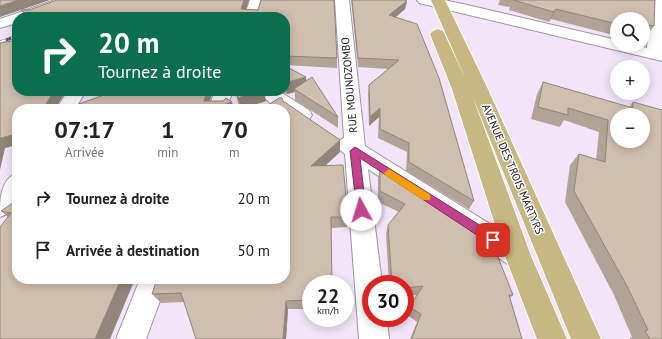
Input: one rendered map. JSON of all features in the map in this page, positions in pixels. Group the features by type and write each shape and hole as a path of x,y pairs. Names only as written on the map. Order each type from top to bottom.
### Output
{"main road":[{"name":"AVENUE DES TROIS MARTYRS","path":"432,1 518,256 552,339"},
{"name":"AVENUE DES TROIS MARTYRS","path":"432,1 477,85 586,339"}],"street":[{"path":"35,12 68,0"},
{"path":"253,12 257,0"},
{"name":"RUE MOUNDZOMBO","path":"342,0 367,275"},
{"path":"646,52 659,55 658,0"},
{"path":"432,1 610,43"},
{"path":"0,24 12,20"},
{"path":"274,96 286,104"},
{"path":"290,107 355,151 518,256"},
{"path":"131,339 152,284"},
{"path":"373,327 374,339"}],"building":[{"path":"0,0 19,0 0,6"},
{"path":"57,0 244,0 241,9 258,10 261,0 334,0 337,58 290,56 290,12 24,12 21,10 29,10"},
{"path":"352,0 407,1 389,15 417,24 439,78 474,201 409,162 409,143 380,129 380,108 370,117 369,85 399,60 358,58"},
{"path":"513,0 655,0 654,26 650,25 650,12 610,12 610,22 556,9 554,12"},
{"path":"12,41 12,96 51,96 46,104 12,104 12,135 0,138 0,43"},
{"path":"290,69 306,77 290,82"},
{"path":"312,77 338,117 294,89"},
{"path":"543,82 633,108 633,102 662,110 662,339 650,339 645,331 648,330 627,286 574,191 579,154 605,162 608,120 568,108 568,115 538,107"},
{"path":"101,96 206,96 204,101 223,101 226,98 232,102 226,104 79,104"},
{"path":"279,98 282,98 283,101 287,104 270,104"},
{"path":"290,106 340,140 311,166 343,165 348,217 331,217 332,275 302,275 302,300 286,301 283,339 196,339 181,293 152,294 155,284 290,284"},
{"path":"380,168 492,242 513,295 509,295 522,339 412,339 421,314 414,310 414,300 423,286 414,287 414,275 391,275 388,225 405,204 380,191"},
{"path":"12,203 12,284 119,284 95,339 0,339 0,227 11,213 1,211"}],"railway":[{"path":"0,42 12,38"}],"slow traffic":[{"path":"389,173 426,197"}],"route":[{"path":"361,210 355,151 493,240"}]}
